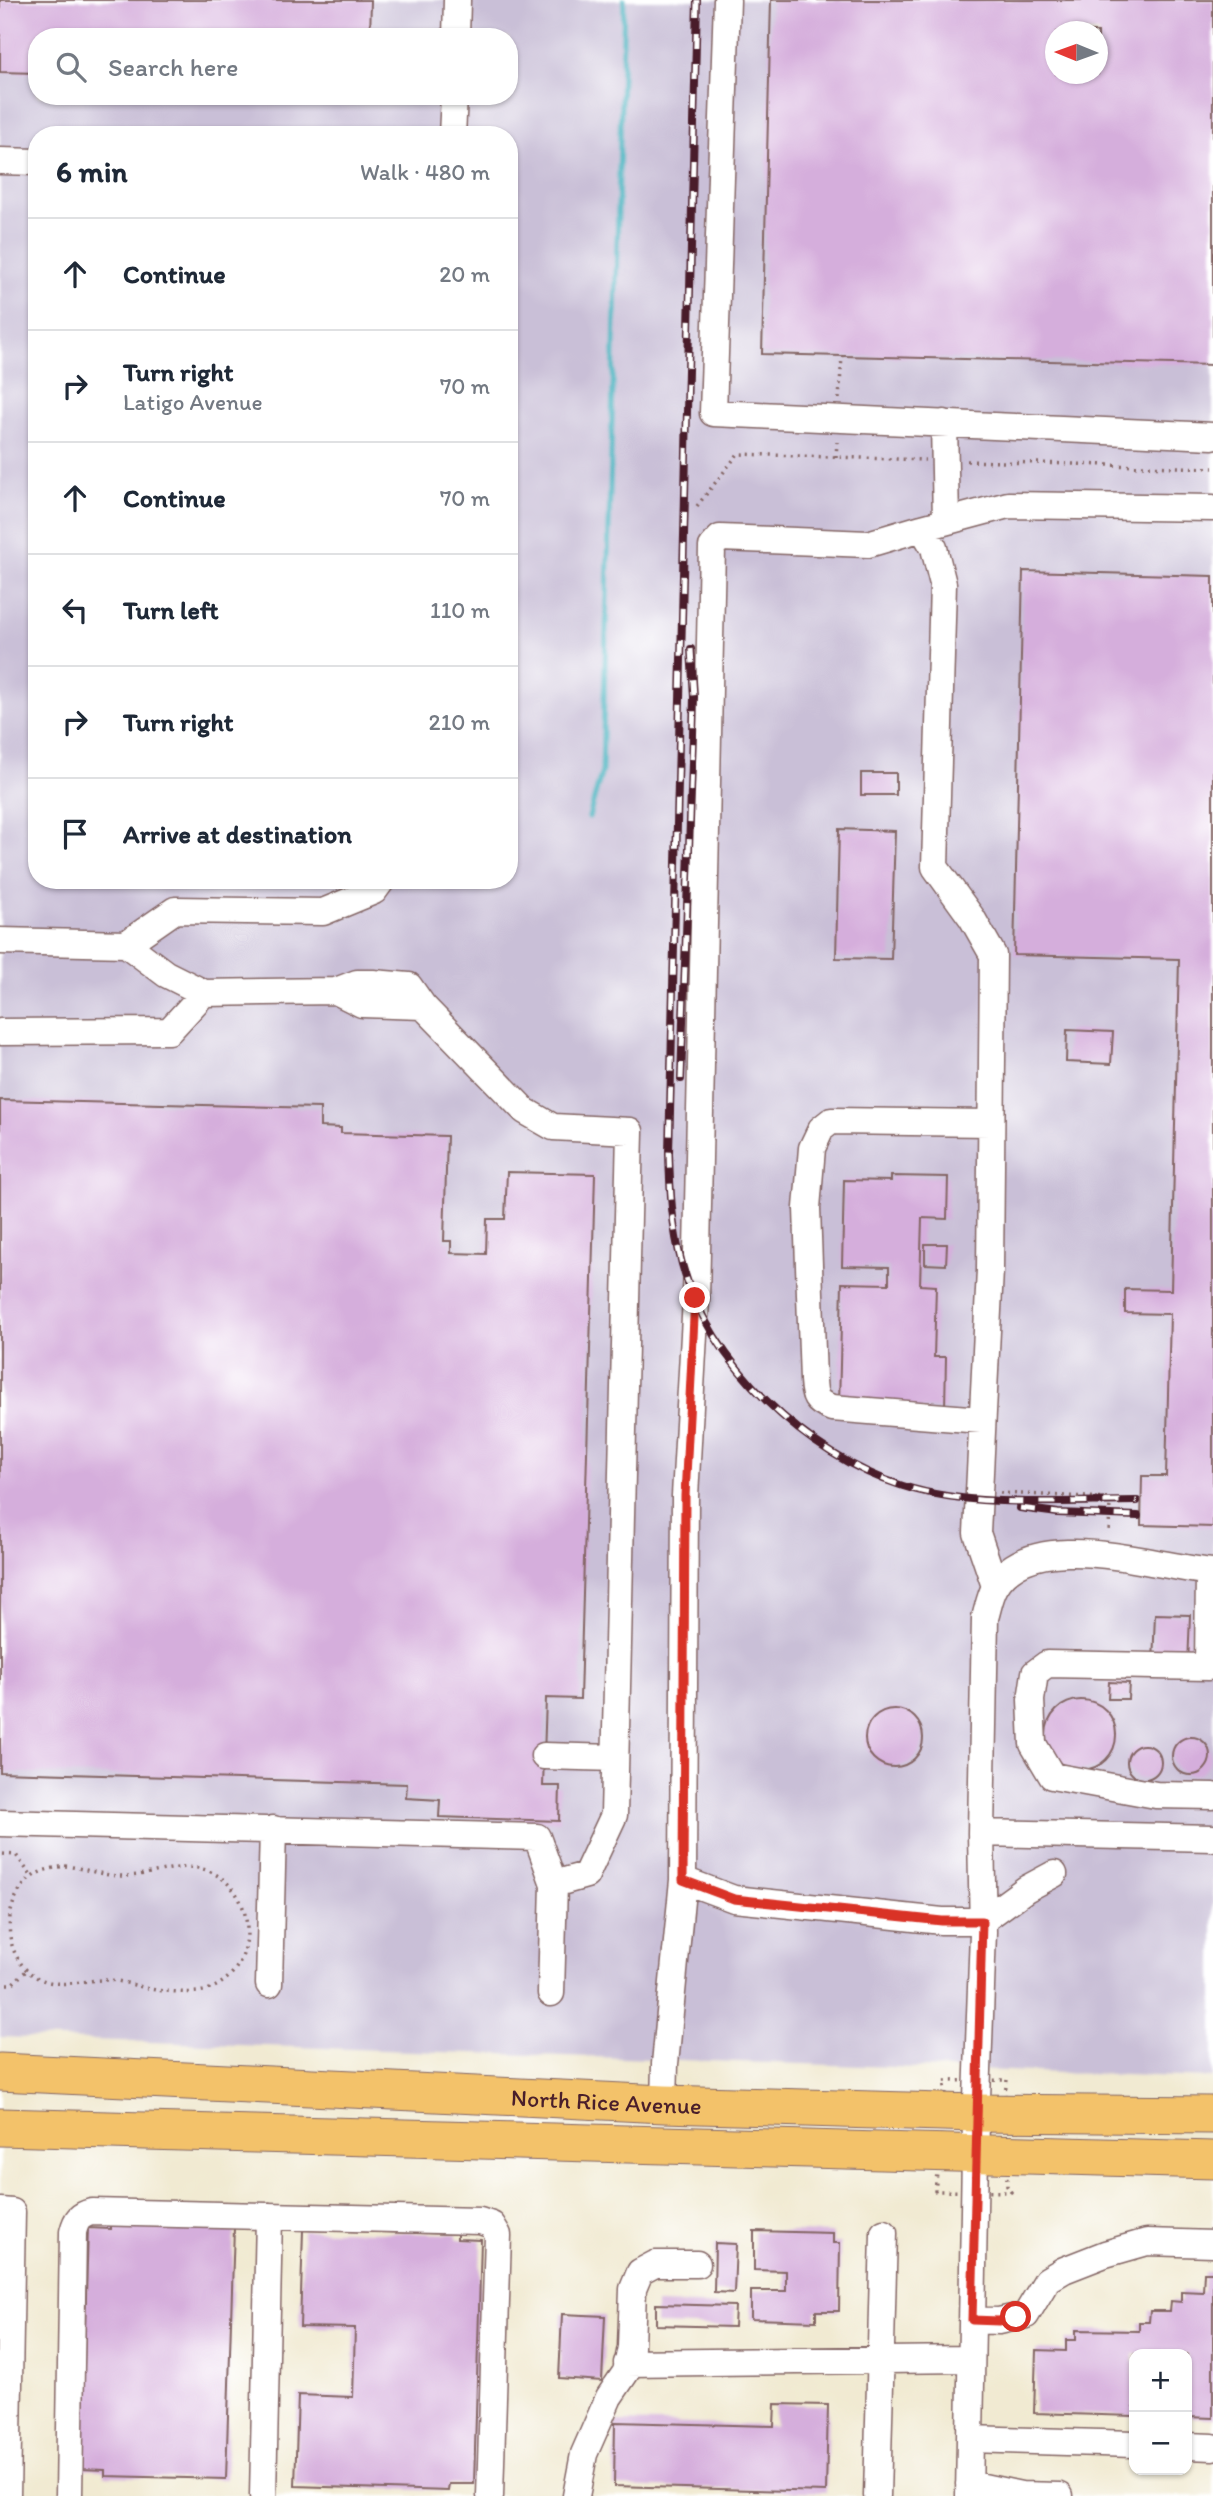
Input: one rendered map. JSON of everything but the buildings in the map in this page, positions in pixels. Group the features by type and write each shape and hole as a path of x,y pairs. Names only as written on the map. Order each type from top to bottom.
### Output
{"highway":[{"name":"North Rice Avenue","path":"0,2072 664,2104 976,2113 1213,2115"},
{"name":"North Rice Avenue","path":"0,2127 1213,2160"}],"street":[{"path":"456,28 457,0"},
{"path":"727,0 713,413 1213,436"},
{"path":"452,126 454,105"},
{"path":"0,161 28,162"},
{"path":"944,423 934,524 934,548 943,584 934,867 972,918 993,955 990,1270 977,1533 995,1586"},
{"path":"664,2104 669,2008 683,1880 685,1496 695,1298 712,547 720,538 868,544 1008,505 1213,508"},
{"path":"127,944 175,910 323,912 375,889"},
{"path":"0,941 127,944 166,974 204,993 336,991 362,1004 423,1006 525,1111 553,1127 630,1131 614,1815 586,1875 554,1884"},
{"path":"0,1032 169,1031 204,993"},
{"path":"981,1420 832,1408 819,1404 814,1398 807,1208 812,1148 821,1129 831,1121 990,1123"},
{"path":"1060,2496 969,2490 982,1921 985,1618 995,1586 1011,1570 1035,1557 1092,1553 1211,1572 1208,1667 1047,1664 1035,1673 1031,1699 1033,1744 1052,1776 1156,1795 1213,1796"},
{"path":"544,1756 615,1758"},
{"path":"0,1823 537,1836 554,1884 551,1993"},
{"path":"268,1984 273,1829"},
{"path":"981,1833 1213,1838"},
{"path":"683,1880 734,1899 942,1921 982,1921 1026,1889 1054,1874"},
{"path":"0,2211 12,2211 7,2496"},
{"path":"69,2496 73,2232 76,2221 83,2214 92,2212 480,2221 492,2225 498,2235 490,2496"},
{"path":"263,2496 269,2216"},
{"path":"877,2496 884,2233"},
{"path":"972,2320 999,2321 1027,2315 1047,2280 1064,2270 1105,2254 1147,2242 1213,2245"},
{"path":"576,2496 584,2454 609,2397 626,2372 631,2347 633,2289 640,2272 655,2264 696,2264"},
{"path":"627,2364 971,2359"},
{"path":"970,2439 1129,2444"},
{"path":"1192,2446 1213,2447"}],"path":[{"path":"3,1854 16,1855 32,1877"},
{"path":"65,1866 120,1877 173,1868 206,1870 224,1881 244,1907 247,1931 241,1961 234,1970 209,1989 158,1991 110,1980 63,1985 43,1980 26,1971 11,1952 9,1925 11,1901 32,1877 47,1870 65,1866"},
{"path":"1,1924 9,1925"},
{"path":"0,1984 12,1984 26,1971"}],"shaded area":[{"path":"0,0 1213,0 1213,2078 0,2037"}],"waterway":[{"path":"589,817 602,771 624,0"}],"railway":[{"path":"697,0 669,1153 672,1209 682,1264 695,1301 714,1336 738,1370 798,1429 832,1453 867,1472 903,1486 958,1498 1018,1502 1137,1501"},
{"path":"681,1079 694,697 691,649"},
{"path":"1020,1508 1058,1513 1138,1516"}],"route":[{"path":"695,1298 685,1496 683,1880 734,1899 942,1921 982,1921 972,2320 999,2321 1016,2317"}]}
